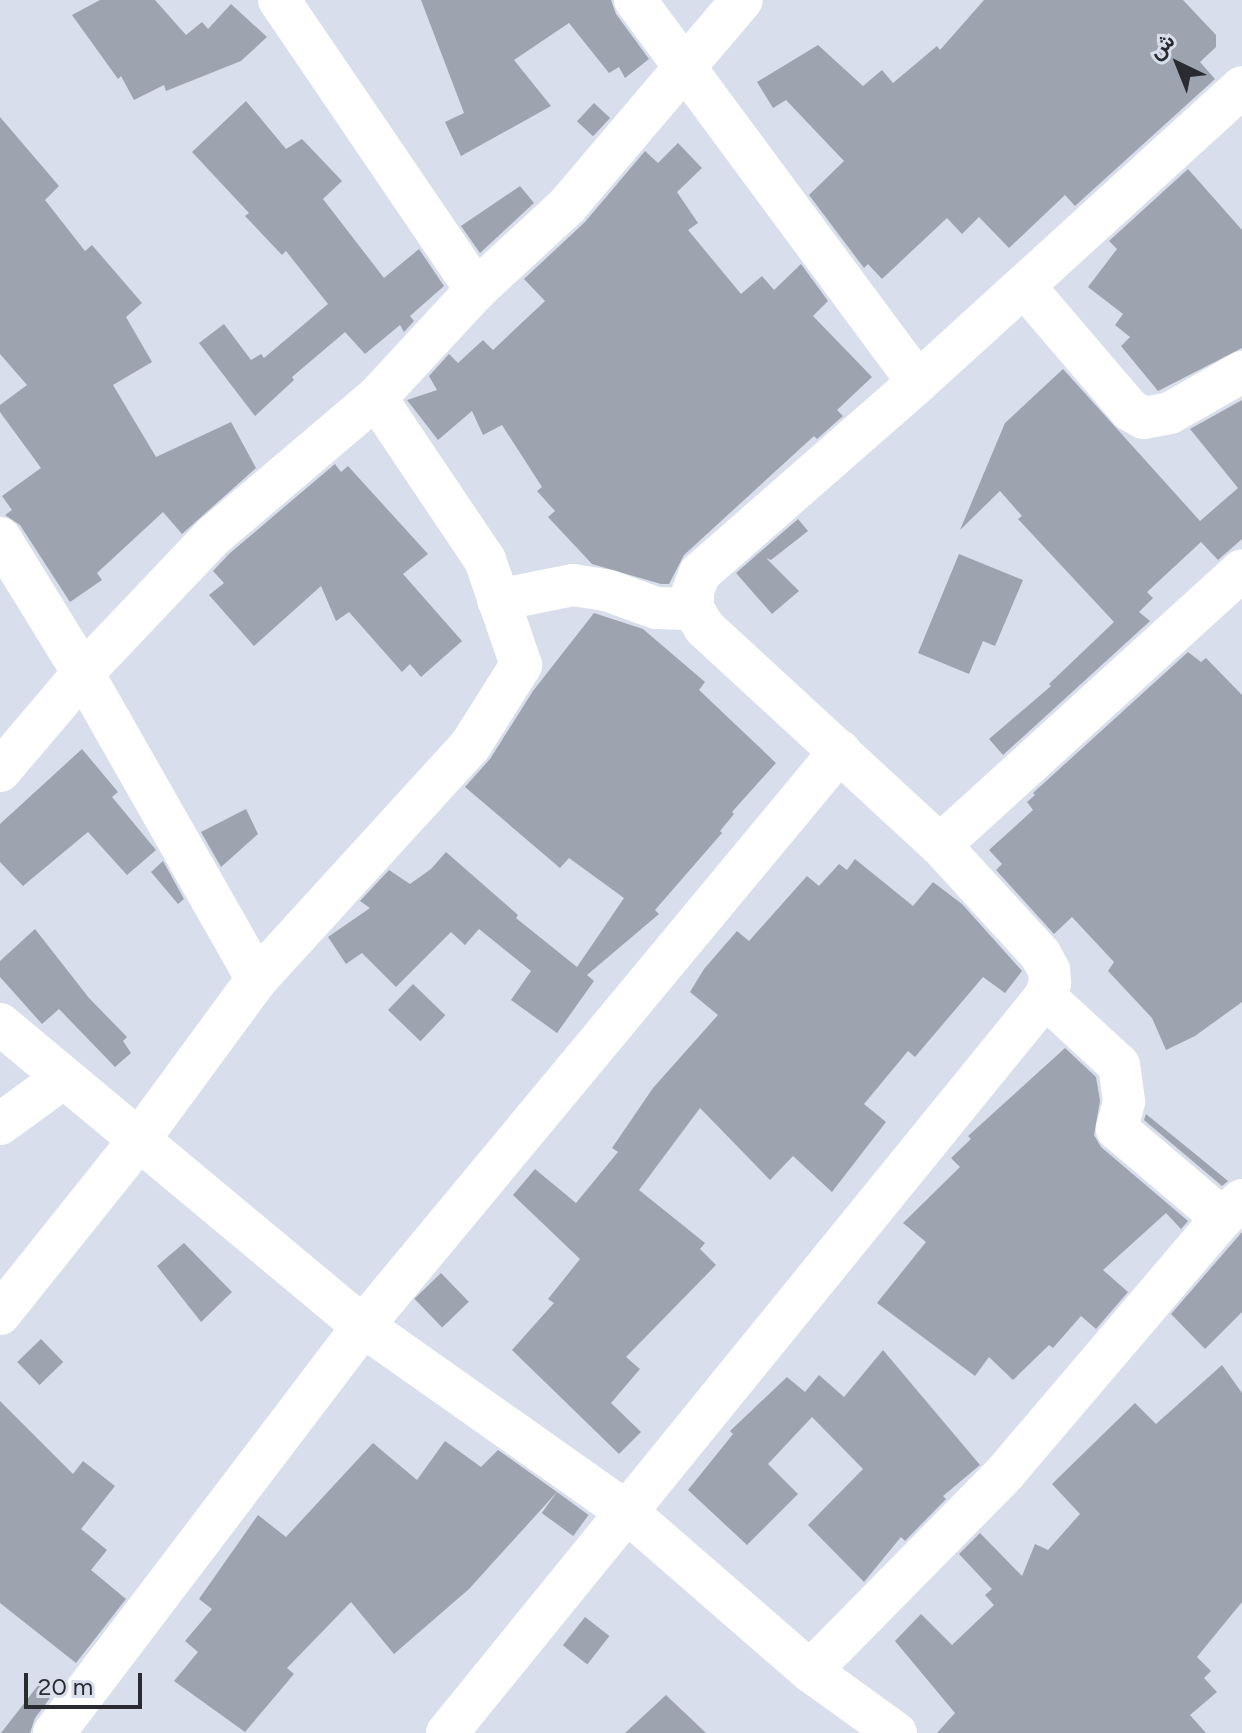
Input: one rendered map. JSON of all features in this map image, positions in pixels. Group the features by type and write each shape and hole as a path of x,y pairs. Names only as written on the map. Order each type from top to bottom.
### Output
{"street":[{"path":"279,0 476,290"},
{"path":"635,0 918,382"},
{"path":"0,771 83,673 213,536 376,398 476,290 567,206 742,0"},
{"path":"447,1733 1045,997 1049,970 1040,954 940,845 704,627 693,609 693,591 700,573 918,382 1242,87"},
{"path":"1024,286 1130,410 1144,418 1170,413 1242,372"},
{"path":"0,1314 138,1141 257,979 470,746 521,665 485,560 376,398"},
{"path":"0,538 83,673 257,979"},
{"path":"940,845 1242,570"},
{"path":"498,600 573,585 609,591 656,608 693,609"},
{"path":"54,1733 363,1326 840,751"},
{"path":"810,1671 1005,1473 1232,1209 1117,1129 1124,1102 1119,1065 1045,997"},
{"path":"0,1024 62,1079 363,1326 627,1512 810,1671 896,1733"},
{"path":"0,1124 62,1079"}],"building":[{"path":"100,0 155,0 186,35 202,22 208,29 231,4 267,37 241,61 166,91 164,85 134,100 121,76 118,79 72,15"},
{"path":"421,0 611,0 616,14 649,59 625,78 619,67 609,73 569,23 514,60 551,106 461,156 445,122 464,113"},
{"path":"984,0 1183,0 1216,35 1216,47 1200,62 1215,79 1075,206 1065,195 1009,248 979,217 962,234 947,218 882,279 868,264 864,268 809,195 844,161 786,100 773,108 757,82 818,45 863,86 882,70 893,83 937,46 940,50"},
{"path":"246,101 286,149 302,139 342,181 323,199 384,278 419,249 444,286 410,316 414,321 404,332 400,325 365,354 345,332 292,377 294,380 255,416 199,343 224,324 251,360 261,354 264,358 328,304 286,251 282,255 245,216 249,213 192,152"},
{"path":"594,103 610,118 593,136 577,121"},
{"path":"0,117 59,186 45,200 85,251 92,245 142,303 126,317 152,362 113,385 156,457 231,422 256,468 182,534 163,512 97,573 102,580 70,602 20,525 5,515 12,510 2,496 41,468 0,412 0,405 27,385 0,354"},
{"path":"678,143 702,168 677,192 698,223 688,230 741,294 762,276 774,290 801,264 828,301 813,316 872,377 837,410 843,416 817,439 814,436 684,555 669,584 661,584 592,564 548,517 555,511 537,491 542,487 502,425 483,435 472,411 438,440 407,400 437,390 429,376 449,354 458,363 483,340 493,350 545,301 524,279 585,222 645,151 658,163"},
{"path":"1188,169 1242,230 1242,348 1158,391 1121,346 1130,337 1115,325 1123,314 1088,287 1117,249 1109,241"},
{"path":"520,186 534,203 480,253 461,226"},
{"path":"1063,369 1200,521 1238,488 1190,429 1242,400 1242,539 1218,560 1201,542 1147,592 1153,598 1139,612 1150,621 1003,755 989,739 1051,686 1049,684 1114,622 1018,519 1022,516 1000,491 960,530 1005,423"},
{"path":"335,464 341,472 348,466 428,554 403,574 462,641 421,677 410,664 402,672 349,612 336,621 321,586 254,646 209,595 224,583 213,571 230,553"},
{"path":"798,519 808,531 771,560 766,558 799,591 772,614 736,573"},
{"path":"959,554 1023,580 995,646 983,641 969,674 918,653"},
{"path":"594,613 643,629 705,682 699,690 776,763 732,812 734,814 720,831 722,833 655,910 659,914 587,975 594,981 557,1033 511,1000 531,971 479,929 465,945 451,932 396,987 362,953 346,964 328,937 370,908 360,901 389,870 410,884 431,869 446,852 518,915 516,918 577,967 624,898 569,858 560,868 465,787 490,759 533,691"},
{"path":"1188,652 1201,662 1206,658 1242,695 1242,1002 1195,1036 1166,1050 1152,1018 1108,971 1114,962 1072,917 1054,934 996,870 1002,864 989,850 1033,810 1027,802 1035,795 1033,793"},
{"path":"82,749 118,792 112,797 156,850 127,875 88,832 23,886 0,862 0,824"},
{"path":"246,809 258,834 221,867 201,832"},
{"path":"855,859 913,906 933,882 962,904 1022,971 1005,993 983,977 915,1057 908,1051 864,1104 886,1122 832,1192 793,1156 770,1180 700,1108 639,1190 705,1243 700,1249 716,1265 626,1357 640,1369 611,1403 641,1432 619,1454 512,1350 554,1303 548,1299 580,1259 513,1195 535,1169 576,1203 618,1152 612,1148 653,1088 718,1015 690,992 704,969 737,931 749,941 807,876 819,886 839,864 847,870"},
{"path":"163,861 184,899 178,904 151,872"},
{"path":"35,929 89,998 127,1037 123,1041 131,1053 115,1067 59,1009 42,1024 0,977 0,961"},
{"path":"413,984 445,1015 420,1041 388,1010"},
{"path":"1065,1048 1096,1077 1100,1101 1094,1135 1101,1147 1188,1221 1181,1229 1166,1213 1103,1270 1128,1292 1096,1329 1081,1316 1053,1348 1049,1345 1013,1380 989,1357 975,1376 877,1303 926,1242 903,1223 960,1167 951,1158 971,1139 968,1136"},
{"path":"1146,1114 1228,1181 1222,1186 1144,1120"},
{"path":"1242,1232 1242,1312 1205,1349 1171,1314"},
{"path":"184,1243 232,1292 201,1322 157,1266"},
{"path":"441,1273 469,1302 442,1327 414,1299"},
{"path":"41,1339 63,1362 39,1385 17,1362"},
{"path":"883,1350 980,1465 943,1496 946,1499 905,1541 901,1537 864,1582 808,1525 863,1469 812,1417 768,1464 798,1494 747,1545 688,1490 733,1434 730,1431 787,1377 805,1392 819,1375 844,1397"},
{"path":"1222,1365 1242,1393 1242,1602 1197,1657 1211,1671 1204,1678 1217,1692 1190,1715 1206,1733 937,1733 955,1713 895,1641 921,1614 952,1645 994,1605 985,1595 992,1589 959,1554 980,1533 1022,1576 1035,1544 1048,1550 1080,1514 1052,1484 1135,1403 1156,1424"},
{"path":"0,1401 73,1474 83,1461 115,1486 81,1529 107,1550 91,1570 126,1599 76,1663 0,1603"},
{"path":"445,1441 481,1467 498,1450 557,1492 469,1589 394,1654 351,1602 287,1668 294,1674 245,1732 174,1681 198,1652 185,1641 212,1609 199,1599 258,1515 286,1537 373,1443 417,1480"},
{"path":"557,1492 589,1515 573,1536 542,1513"},
{"path":"585,1617 609,1636 587,1664 563,1645"},
{"path":"43,1679 56,1690 35,1718 30,1733 1,1733"},
{"path":"666,1695 706,1733 625,1733"}]}
